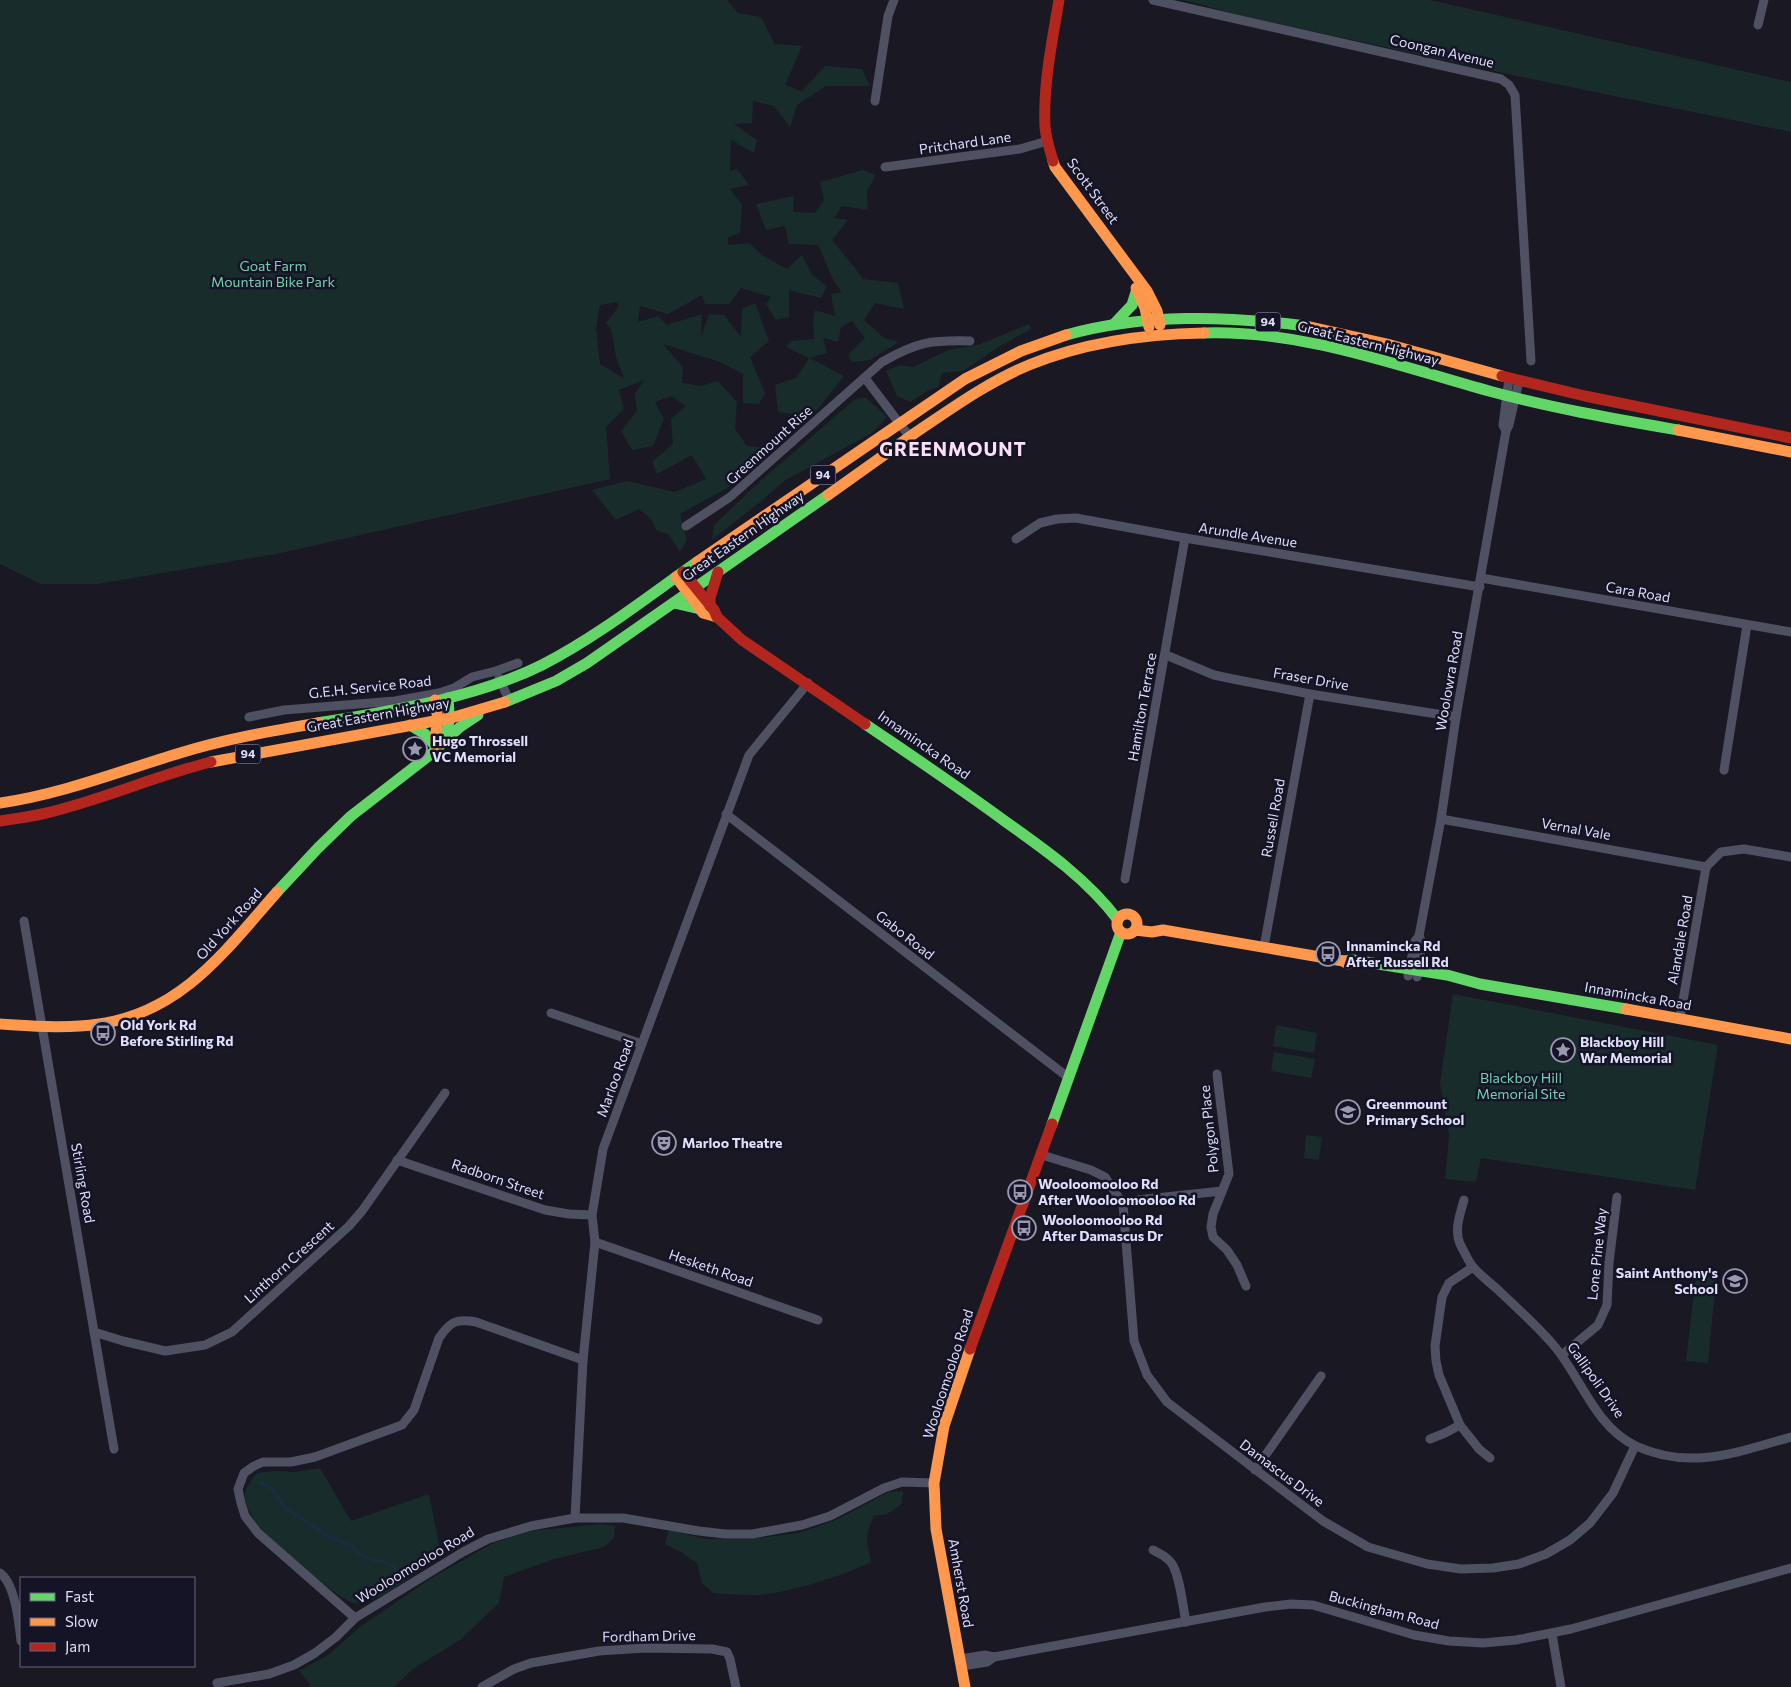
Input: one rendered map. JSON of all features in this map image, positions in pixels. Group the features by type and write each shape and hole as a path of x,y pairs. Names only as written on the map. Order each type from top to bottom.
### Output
{"main road":[{"name":"Scott Street","path":"1059,0 1047,75 1045,127 1047,141 1056,167 1148,293 1154,320 1149,335"},
{"name":"Scott Street","path":"1133,274 1136,289 1161,335"},
{"path":"1114,324 1131,308 1136,300 1136,289"},
{"name":"Great Eastern Highway","path":"0,804 38,798 68,790 204,746 377,714 448,698 498,676 532,670 584,642 964,379 1014,354 1060,337 1114,324 1185,318 1231,318 1300,326 1365,338 1514,380 1791,438"},
{"name":"Great Eastern Highway","path":"0,821 42,814 75,805 151,779 210,762 450,718 504,702 540,688 571,673 692,591 909,436 990,384 1032,364 1062,353 1108,342 1149,335 1227,333 1312,343 1511,396 1791,452"},
{"path":"680,575 705,607 710,598 718,572"},
{"name":"Innamincka Road","path":"674,603 705,607 703,614 717,617 742,640 808,683 955,785 1063,863 1107,905 1113,906 1120,918 1131,915 1130,930 1155,925 1163,930 1343,961 1351,966 1413,973 1446,982 1480,984 1791,1039"},
{"name":"Old York Road","path":"0,1024 70,1028 88,1026 130,1018 170,1000 213,965 310,856 345,821 437,748 448,732 450,718 448,698"},
{"path":"435,700 438,720 435,737 437,748"},
{"path":"437,748 472,718 504,702"},
{"path":"410,725 419,728 437,748"},
{"path":"1120,918 1117,927 1130,930"},
{"name":"Wooloomooloo Road","path":"934,1483 944,1426 966,1360 1118,946 1130,930"},
{"name":"Amherst Road","path":"934,1483 936,1529 965,1687"}],"street":[{"path":"875,101 888,16 894,0"},
{"name":"Coongan Avenue","path":"1153,0 1500,79 1509,84 1515,95 1531,361"},
{"path":"1758,25 1764,0"},
{"name":"Pritchard Lane","path":"885,167 1020,150 1047,141"},
{"name":"Greenmount Rise","path":"686,526 730,497 882,362 924,342 970,340"},
{"path":"865,378 909,436"},
{"name":"Woolowra Road","path":"1413,973 1415,941 1419,936 1441,819 1456,717 1506,431 1509,425 1514,380"},
{"name":"Arundle Avenue","path":"1016,539 1040,523 1056,519 1076,518 1185,538 1480,582"},
{"name":"Hamilton Terrace","path":"1125,879 1166,655 1185,538"},
{"name":"Cara Road","path":"1480,582 1791,632"},
{"path":"1724,770 1747,625"},
{"name":"Fraser Drive","path":"1166,655 1214,675 1310,694 1456,717"},
{"name":"G.E.H. Service Road","path":"249,717 284,710 395,701 430,694 454,688 472,677 498,676 518,663"},
{"path":"498,676 504,702"},
{"name":"Marloo Road","path":"574,1518 583,1360 595,1242 592,1215 604,1149 749,755 808,683"},
{"name":"Russell Road","path":"1264,947 1310,694"},
{"name":"Gabo Road","path":"726,814 1068,1078"},
{"name":"Vernal Vale","path":"1441,819 1706,867"},
{"path":"1706,867 1721,852 1744,849 1791,857"},
{"name":"Alandale Road","path":"1680,1018 1706,867"},
{"name":"Stirling Road","path":"24,921 114,1449"},
{"path":"551,1013 642,1044"},
{"name":"Polygon Place","path":"1217,1074 1229,1174 1213,1214 1211,1228 1213,1237 1227,1250 1237,1265 1246,1286"},
{"name":"Linthorn Crescent","path":"94,1332 165,1351 205,1344 232,1332 349,1226 362,1211 445,1093"},
{"name":"Damascus Drive","path":"1042,1155 1091,1170 1105,1177 1123,1204 1134,1341 1147,1374 1167,1402 1323,1521 1368,1547 1426,1564 1461,1569 1494,1568 1519,1564 1546,1554 1570,1540 1590,1523 1614,1493 1635,1446"},
{"name":"Radborn Street","path":"397,1160 545,1210 592,1215"},
{"path":"1123,1204 1137,1200 1222,1191"},
{"name":"Lone Pine Way","path":"1562,1355 1598,1325 1607,1305 1609,1262 1617,1197"},
{"name":"Gallipoli Drive","path":"1464,1200 1457,1223 1459,1242 1473,1267 1551,1341 1599,1414 1615,1431 1635,1446 1684,1458 1704,1459 1725,1456 1791,1437"},
{"name":"Hesketh Road","path":"595,1242 818,1320"},
{"path":"1473,1267 1449,1283 1442,1297 1434,1346 1439,1375 1460,1425 1479,1449 1490,1458"},
{"path":"355,1618 251,1526 241,1503 238,1490 244,1473 263,1462 291,1462 315,1457 402,1425 414,1410 439,1338 454,1321 476,1322 583,1360"},
{"path":"1255,1470 1321,1376"},
{"path":"1430,1439 1445,1434 1460,1425"},
{"name":"Wooloomooloo Road","path":"216,1683 269,1674 294,1665 315,1653 336,1637 355,1618 463,1552 488,1539 531,1526 574,1518 623,1518 699,1532 752,1534 820,1519 847,1508 884,1488 902,1482 934,1483"},
{"path":"1153,1550 1167,1558 1176,1572 1186,1622"},
{"name":"Buckingham Road","path":"961,1662 986,1662 994,1657 1291,1604 1313,1605 1414,1635 1449,1641 1483,1643 1552,1634 1791,1571"},
{"path":"0,1573 5,1576 11,1589 20,1632"},
{"path":"1552,1634 1561,1687"},
{"name":"Fordham Drive","path":"482,1687 514,1669 531,1663 599,1651 645,1648 712,1649 727,1652 736,1687"}],"green space":[{"name":"Goat Farm Mountain Bike Park","path":"0,0 727,0 738,13 761,17 775,44 802,46 785,85 802,91 825,66 862,69 870,86 826,86 797,105 790,127 774,106 753,101 752,123 734,124 757,140 754,153 731,140 730,171 737,169 749,185 730,189 742,205 740,233 728,237 728,245 749,243 763,256 787,269 802,255 812,275 827,286 821,298 789,290 789,317 776,320 766,304 771,297 741,288 729,304 705,304 702,295 668,314 640,306 638,322 658,316 667,325 702,314 701,337 709,314 724,315 741,337 742,309 755,303 769,341 750,357 765,393 759,404 743,403 743,374 720,362 663,344 683,367 682,383 701,386 718,381 737,402 735,429 747,446 770,448 744,468 729,487 680,514 687,540 680,552 668,534 657,531 651,519 639,509 616,520 592,490 627,481 675,492 706,479 692,455 657,474 652,462 673,444 671,419 686,406 671,396 655,402 664,419 653,446 632,450 621,431 637,411 635,394 644,380 619,390 624,409 606,427 610,479 276,554 97,584 41,584 0,564","holes":["617,302 619,306 606,323 611,329 616,357 624,378 600,364 596,328 600,305"]},
{"path":"1184,0 1429,0 1448,4 1791,82 1791,132 1517,76 1235,14"},
{"path":"863,170 876,175 867,191 868,210 842,206 834,218 848,220 832,240 863,279 898,283 904,309 875,303 864,320 884,338 899,342 870,360 852,362 848,355 865,338 852,321 841,327 838,342 823,338 827,353 810,358 844,376 812,416 778,412 775,385 796,378 809,358 786,347 791,341 814,339 813,321 815,310 835,316 831,294 842,292 832,276 818,245 789,244 785,226 766,230 756,204 794,196 793,212 815,213 824,200 820,182"},
{"path":"1029,324 1031,329 1000,346 963,371 942,373 938,387 929,390 910,402 897,396 886,371 900,365 913,367 948,350 978,345"},
{"path":"865,397 887,417 872,433 784,481 712,540 714,525 758,483 854,400"},
{"name":"Blackboy Hill Memorial Site","path":"1453,994 1718,1045 1695,1190 1481,1158 1476,1182 1445,1179 1449,1135 1440,1083"},
{"path":"1276,1025 1317,1033 1314,1053 1273,1046"},
{"path":"1274,1052 1315,1059 1311,1078 1271,1071"},
{"path":"1306,1135 1322,1137 1319,1160 1304,1158"},
{"path":"1696,1276 1716,1278 1708,1363 1686,1361"},
{"path":"320,1468 351,1521 429,1494 441,1554 400,1585 376,1598 355,1603 336,1593 291,1557 259,1527 245,1500 247,1486 257,1473 274,1471 294,1472"},
{"path":"903,1491 902,1504 887,1514 874,1516 867,1539 871,1562 798,1588 755,1595 713,1593 702,1583 697,1563 665,1544 669,1530 706,1539 759,1538 799,1533 836,1520 889,1492"},
{"path":"601,1524 615,1526 614,1538 604,1547 554,1559 504,1577 499,1603 460,1640 413,1669 394,1687 309,1687 310,1684 299,1671 328,1655 360,1627 430,1579 493,1543 531,1531"}],"waterway":[{"path":"260,1482 272,1489 286,1509 325,1535 353,1547 360,1554 372,1560 385,1562 395,1567 399,1580"}],"traffic: fast":[{"path":"1114,324 1132,305 1137,289"},
{"path":"1066,335 1126,323 1186,318 1246,320 1306,326"},
{"path":"1204,333 1277,337 1313,343 1384,360 1536,403 1678,430"},
{"path":"505,702 556,681 587,663 828,495"},
{"path":"318,723 375,714 461,695 542,665 583,642 697,562"},
{"path":"674,603 700,609"},
{"path":"277,892 351,816 435,751 447,732 448,698"},
{"path":"410,725 425,734 437,748 460,727 478,715"},
{"path":"865,724 1052,855 1094,892 1118,920"},
{"path":"1052,1124 1121,932"},
{"path":"1343,961 1353,960 1447,975 1480,984 1626,1009"}],"traffic: slow":[{"path":"1053,161 1055,167 1147,291 1157,311 1160,325"},
{"path":"1136,288 1145,308 1149,327"},
{"path":"1306,326 1387,344 1502,376"},
{"path":"828,495 957,405 999,379 1029,365 1093,345 1159,335 1204,333"},
{"path":"697,562 965,379 1021,351 1066,335"},
{"path":"1678,430 1791,452"},
{"path":"676,577 703,613 717,617"},
{"path":"435,700 438,720 435,737 437,748"},
{"path":"211,762 451,718 505,702"},
{"path":"0,803 68,788 214,744 318,723"},
{"path":"0,1024 49,1027 87,1026 128,1017 155,1007 178,993 200,976 220,957 277,892"},
{"path":"1127,914 1134,917 1137,924 1134,931 1127,934 1120,931 1117,924 1120,917 1127,914"},
{"path":"1135,930 1152,932 1163,930 1343,961 1348,964"},
{"path":"1626,1009 1791,1039"},
{"path":"965,1687 936,1529 934,1483 944,1426 970,1349"}],"traffic: jam":[{"path":"1053,161 1046,131 1045,95 1059,0"},
{"path":"1502,376 1585,396 1791,438"},
{"path":"683,572 714,610 717,617 742,640 865,724"},
{"path":"710,606 710,598 718,572"},
{"path":"0,821 64,809 211,762"},
{"path":"970,1349 1052,1124"}],"place":[{"name":"Hugo Throssell VC Memorial","path":"415,749"},
{"name":"Innamincka Rd After Russell Rd","path":"1328,954"},
{"name":"Old York Rd Before Stirling Rd","path":"103,1033"},
{"name":"Blackboy Hill War Memorial","path":"1563,1050"},
{"name":"Greenmount Primary School","path":"1348,1112"},
{"name":"Marloo Theatre","path":"664,1143"},
{"name":"Wooloomooloo Rd After Wooloomooloo Rd","path":"1020,1192"},
{"name":"Wooloomooloo Rd After Damascus Dr","path":"1024,1228"},
{"name":"Saint Anthony's School","path":"1735,1281"}],"district":[{"name":"GREENMOUNT","path":"953,449"}]}
